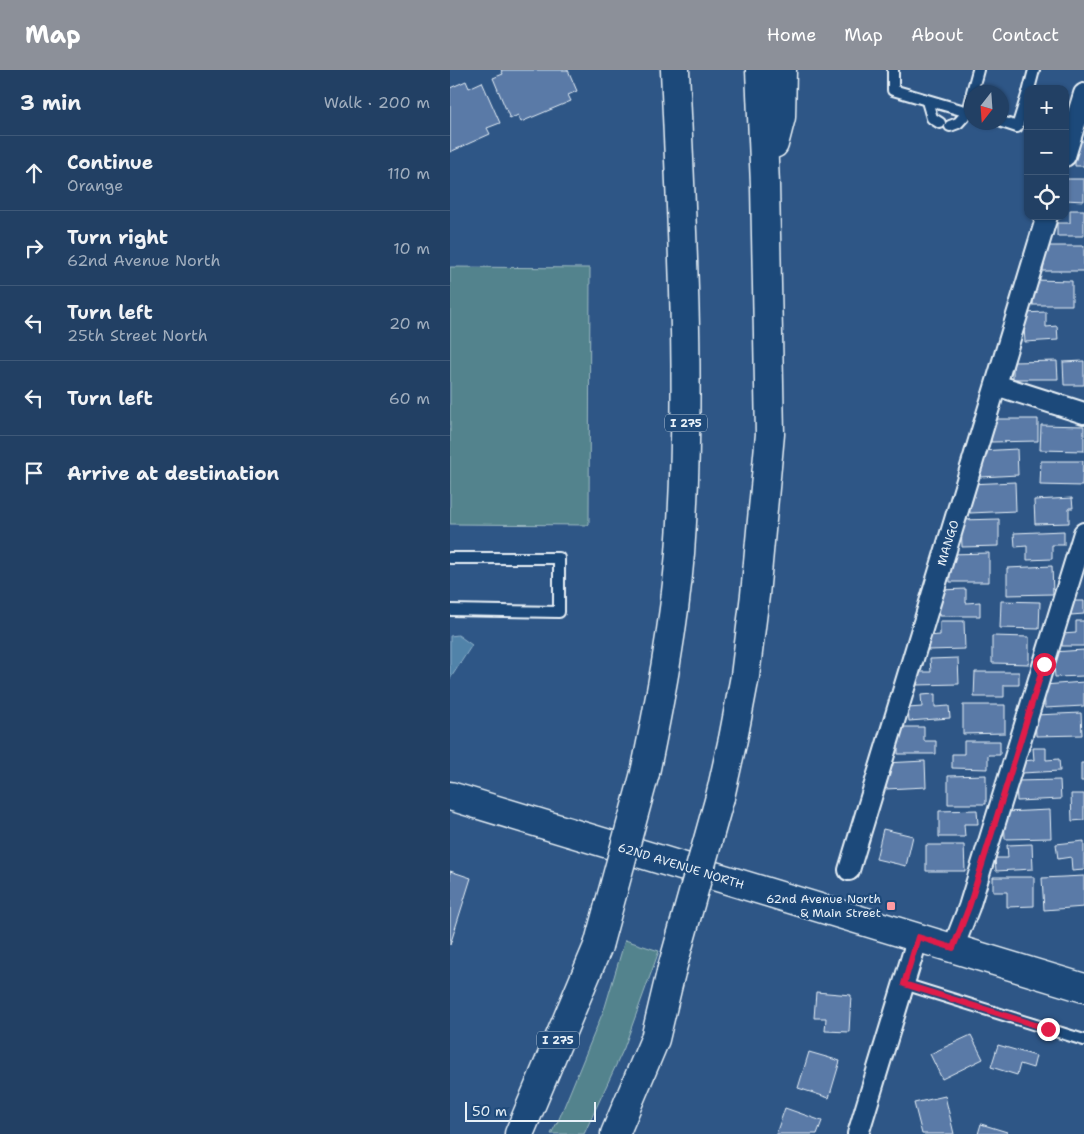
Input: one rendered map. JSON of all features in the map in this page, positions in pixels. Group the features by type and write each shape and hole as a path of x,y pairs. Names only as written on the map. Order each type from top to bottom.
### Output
{"main road":[{"name":"I 275","path":"519,1134 598,946 645,772 666,667 680,554 685,443 686,316 675,70"},
{"path":"615,1134 655,1039 671,972 720,797 744,676 755,595 770,434 765,185 760,70"},
{"path":"765,185 780,117 782,70"},
{"name":"62ND AVENUE NORTH","path":"450,796 1084,988"}],"street":[{"path":"1069,143 1084,94"},
{"name":"MANGO","path":"849,870 1046,220"},
{"path":"996,385 1084,413"},
{"path":"953,948 969,907 1084,533"},
{"path":"858,1134 918,937"}],"lane":[{"path":"893,70 893,90 964,110"},
{"path":"974,85 978,70"},
{"path":"1030,85 1034,70"},
{"path":"927,101 932,118 945,124 958,123 964,118"},
{"path":"1009,124 1017,127 1024,103"},
{"path":"450,558 560,558 560,567 559,612 450,610"},
{"path":"904,984 1084,1040"}],"green space":[{"path":"450,267 590,268 589,525 450,524"},
{"path":"625,940 659,951 624,1048 584,1134 551,1134 605,1007"}],"water":[{"path":"458,635 472,645 450,679 450,636"}],"building":[{"path":"501,70 568,70 577,91 568,95 571,101 521,122 518,115 510,119 493,78 503,74"},
{"path":"466,81 469,88 482,82 500,123 487,128 490,134 450,152 450,88"},
{"path":"1084,141 1084,166 1075,166 1075,142"},
{"path":"1069,179 1084,179 1084,201 1069,200"},
{"path":"1070,210 1084,210 1084,236 1057,236 1057,223 1070,223"},
{"path":"1043,246 1084,246 1084,271 1043,271"},
{"path":"1034,280 1072,281 1072,305 1033,305"},
{"path":"1046,312 1046,327 1057,326 1058,340 1025,342 1023,313"},
{"path":"1057,361 1058,379 1013,379 1013,362"},
{"path":"1084,361 1084,385 1064,385 1063,362"},
{"path":"991,419 1038,419 1038,441 991,442"},
{"path":"1041,425 1084,426 1084,451 1040,450"},
{"path":"1017,449 1018,475 980,477 979,451"},
{"path":"1041,461 1083,461 1082,486 1040,485"},
{"path":"1015,482 1016,511 970,513 969,484"},
{"path":"1072,498 1073,508 1069,508 1069,523 1035,524 1034,500"},
{"path":"999,519 999,546 962,547 961,520"},
{"path":"1064,531 1064,545 1052,545 1052,559 1027,560 1027,546 1015,547 1014,533"},
{"path":"989,553 989,582 950,582 949,554"},
{"path":"1052,566 1053,594 1007,595 1007,568"},
{"path":"966,589 966,603 980,602 980,616 939,616 939,590"},
{"path":"1001,601 1040,602 1039,629 1000,628"},
{"path":"1071,601 1084,601 1084,614 1071,615"},
{"path":"940,621 964,621 965,649 928,650 928,636 940,635"},
{"path":"1076,621 1084,621 1084,646 1062,646 1062,634 1076,633"},
{"path":"992,636 1029,637 1029,664 992,663"},
{"path":"1084,650 1084,676 1055,677 1053,652"},
{"path":"958,658 959,684 917,685 917,672 931,672 930,659"},
{"path":"975,672 1019,672 1019,685 1004,685 1004,697 974,697"},
{"path":"1084,682 1084,706 1045,708 1044,685"},
{"path":"935,694 935,707 949,706 950,718 909,721 908,708 922,707 921,695"},
{"path":"963,705 1005,705 1005,733 963,734"},
{"path":"1081,713 1082,735 1036,736 1035,715"},
{"path":"898,727 924,727 924,741 936,741 936,754 898,754"},
{"path":"964,741 1000,741 1000,755 988,755 988,769 952,768 952,754 964,754"},
{"path":"1033,748 1046,748 1046,760 1059,759 1060,771 1022,773 1021,761 1034,760"},
{"path":"925,761 926,787 886,789 885,763"},
{"path":"1081,763 1084,763 1084,781 1081,781"},
{"path":"986,775 986,804 948,804 948,776"},
{"path":"1060,780 1061,799 1017,801 1016,781"},
{"path":"1071,794 1084,794 1084,820 1072,821"},
{"path":"977,810 978,824 964,824 965,837 939,837 939,811"},
{"path":"1050,810 1051,838 1005,839 1004,812"},
{"path":"883,829 913,836 906,866 876,859"},
{"path":"1084,841 1084,870 1072,871 1071,857 1058,859 1056,844"},
{"path":"1032,844 1033,869 996,871 995,858 1008,858 1007,845"},
{"path":"926,845 964,845 965,871 926,871"},
{"path":"450,871 471,878 450,945"},
{"path":"1084,876 1084,907 1044,910 1042,878"},
{"path":"993,877 1034,877 1034,906 1007,907 1007,892 993,892"},
{"path":"816,992 851,995 849,1032 825,1031 826,1018 814,1018"},
{"path":"971,1035 983,1059 942,1079 930,1054"},
{"path":"998,1045 1036,1056 1033,1068 1020,1064 1017,1075 991,1067"},
{"path":"809,1052 840,1061 829,1098 798,1088"},
{"path":"945,1096 954,1134 922,1134 914,1103"},
{"path":"785,1108 822,1121 817,1134 776,1134"},
{"path":"981,1124 1007,1132 1007,1134 978,1134"}],"place":[{"name":"62nd Avenue North & Main Street","path":"891,906"}],"route":[{"path":"1044,664 969,907 953,948 918,937 904,984 1048,1029"}]}
